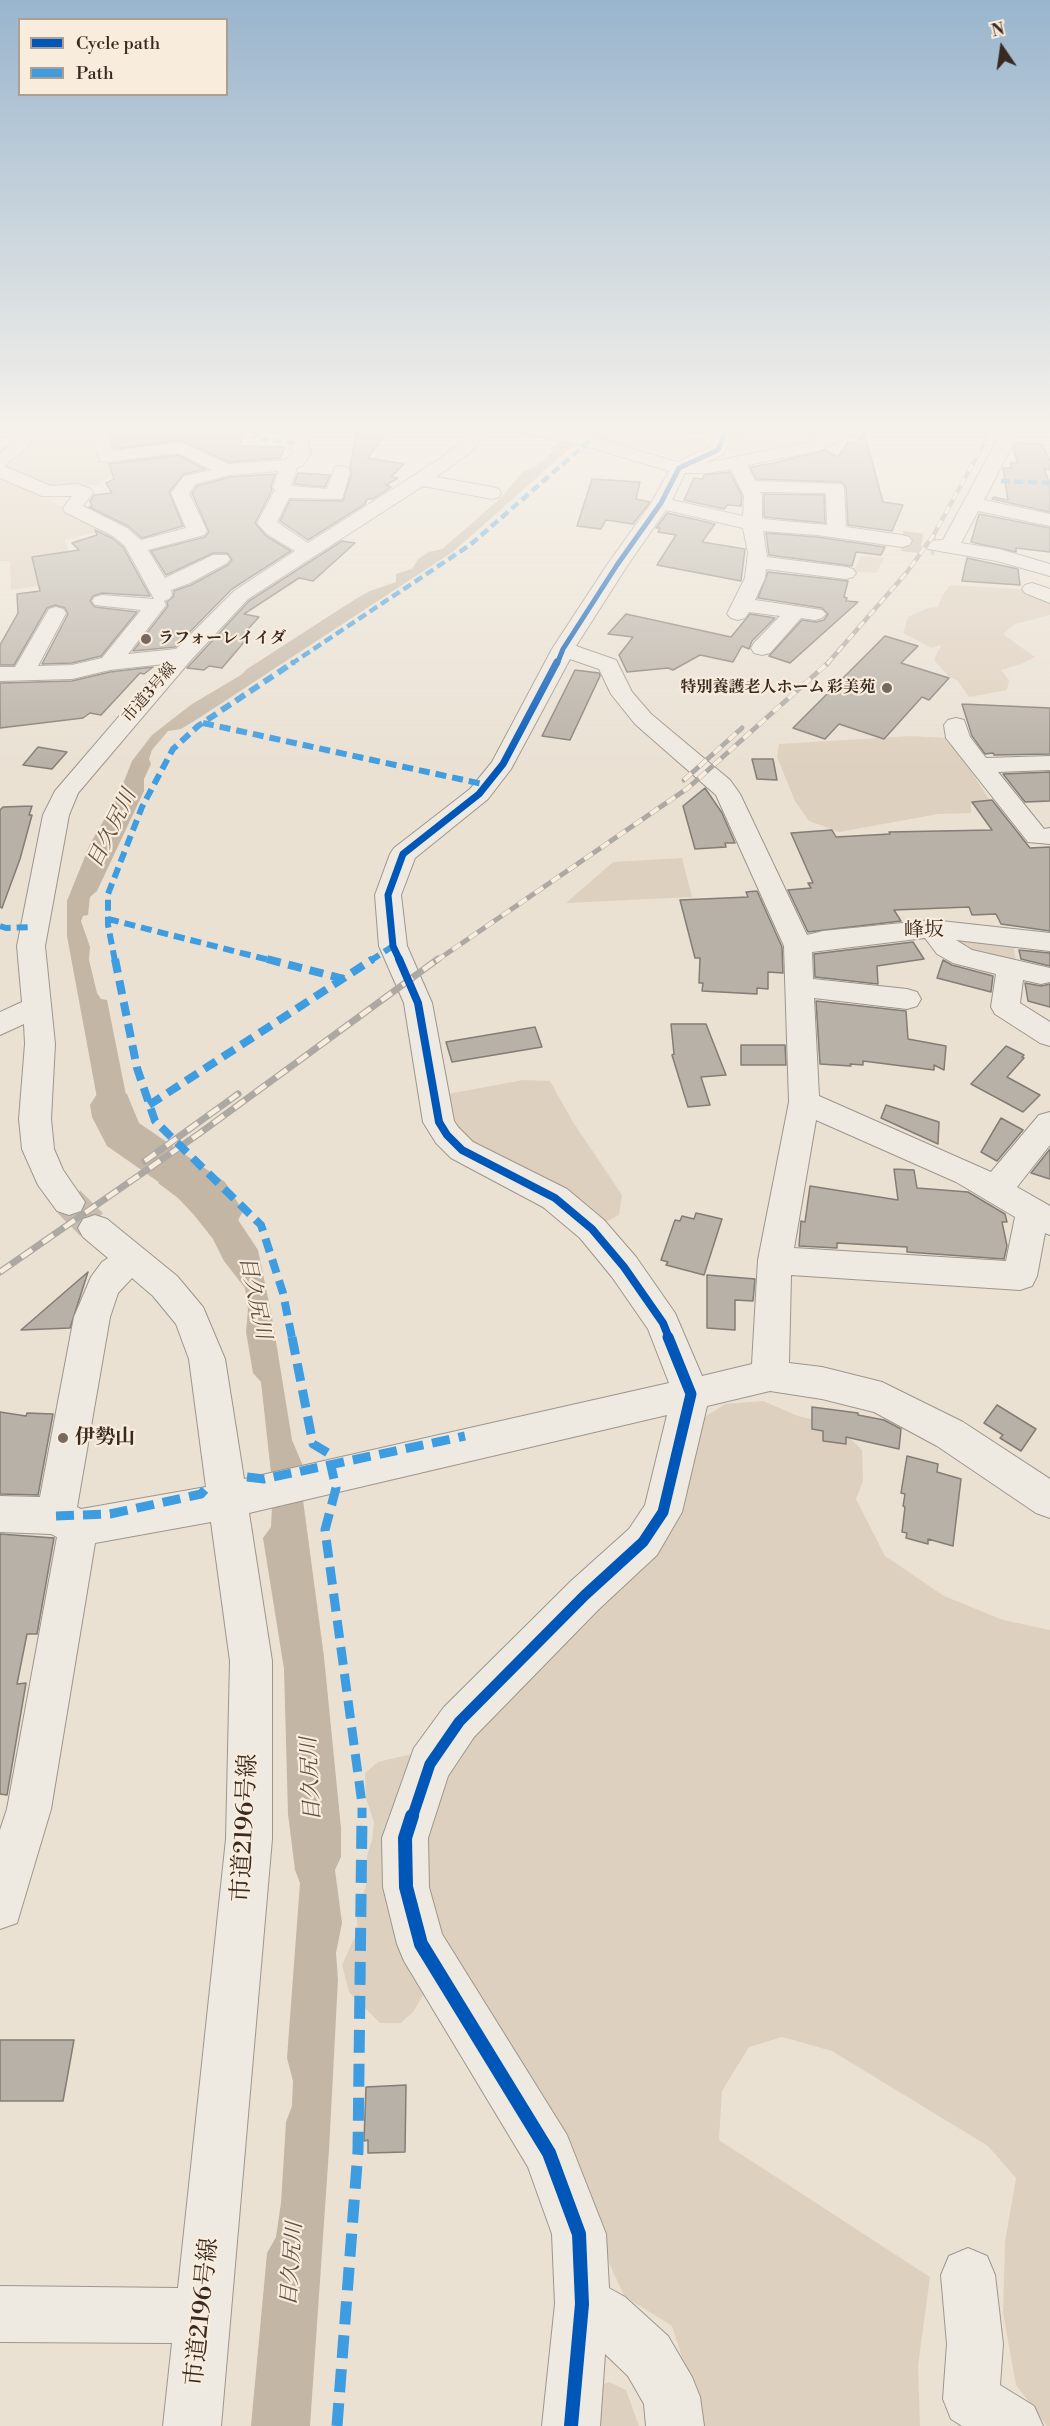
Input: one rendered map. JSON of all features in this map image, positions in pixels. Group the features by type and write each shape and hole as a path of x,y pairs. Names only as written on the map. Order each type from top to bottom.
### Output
{"street":[{"path":"131,542 136,547 159,596"},
{"path":"136,547 154,542"},
{"path":"294,542 308,551"},
{"name":"市道3号線","path":"37,1007 31,946 49,846 61,803 76,780 183,655 242,595 322,542"},
{"path":"571,2426 582,2304 579,2234 549,2152 421,1944 406,1887 405,1838 430,1764 459,1722 585,1595 643,1542 663,1512 691,1395 663,1323 624,1267 591,1229 555,1198 462,1150 447,1135 439,1122 418,1003 393,946 388,895 403,854 479,794 503,764 563,649 634,542"},
{"path":"755,542 758,562 755,578 741,609 805,613 770,645"},
{"path":"947,542 943,548 978,558 1050,571"},
{"path":"110,663 159,596 183,579 220,560"},
{"path":"758,562 846,573"},
{"path":"102,601 159,596"},
{"path":"22,673 56,613"},
{"path":"563,649 608,665 622,694 644,718 721,785 728,794 798,946 804,1102 775,1260 770,1376"},
{"path":"0,674 22,673 75,682 110,663 183,655"},
{"path":"956,725 958,738 1037,837 1050,836"},
{"path":"981,765 1050,763"},
{"path":"932,929 942,943 954,953 1041,975"},
{"name":"峰坂","path":"798,946 834,938 932,929 1050,942"},
{"path":"1011,968 1005,1007 1050,1036"},
{"path":"800,987 907,999"},
{"path":"0,1025 37,1007 40,1044 35,1119 38,1149 49,1176 69,1203"},
{"path":"775,1260 1020,1276 1042,1217 996,1189 924,1152 804,1102"},
{"path":"996,1189 1050,1123"},
{"name":"市道2196号線","path":"94,1228 165,1286 191,1317 207,1359 241,1498 251,1661 249,1839 192,2426"},
{"path":"0,1906 29,1809 92,1317 103,1287 114,1272 132,1260"},
{"path":"0,1514 67,1522 241,1498 770,1376 822,1383 882,1398 950,1434 1050,1500"},
{"path":"968,2276 975,2344 971,2400 1014,2426"},
{"path":"582,2304 606,2316 648,2356 672,2397 675,2426"},
{"path":"0,2314 203,2316"}],"shaded area":[{"path":"0,542 66,542 79,580 11,590 10,561 0,561"},
{"path":"861,556 885,558 876,573 846,571 855,568"},
{"path":"950,585 1023,589 1050,599 1050,615 1015,624 1003,634 1035,657 1001,670 1009,680 1007,690 969,697 957,680 949,677 934,660 941,645 931,648 903,633 908,617 928,608 938,607"},
{"path":"911,736 947,738 951,741 991,802 971,804 971,813 938,814 839,832 809,821 795,801 777,757 779,744"},
{"path":"682,858 692,897 566,903 613,862"},
{"path":"957,937 1013,943 1016,961 972,951 956,943"},
{"path":"523,1080 550,1081 573,1122 622,1195 619,1215 601,1224 457,1132 448,1094"},
{"path":"763,1401 798,1416 836,1425 862,1450 863,1481 856,1499 885,1556 944,1596 1003,1620 1050,1630 1050,2426 1047,2426 1016,2385 1003,2313 1005,2242 1016,2178 988,2146 832,2051 782,2037 749,2047 722,2091 719,2140 930,2277 918,2366 920,2426 697,2426 693,2391 672,2326 624,2296 587,2213 478,2015 418,1880 430,1799 462,1736 573,1623 659,1551 681,1503 694,1424 725,1404"},
{"path":"416,1753 427,1989 413,2012 401,2023 380,2023 349,1992 342,1965 358,1930 356,1914 366,1886 367,1855 372,1840 374,1822 366,1798 365,1773 378,1762"},
{"path":"609,2382 626,2390 639,2426 585,2426 591,2389"}],"water":[{"path":"450,542 464,542 454,551 199,718 181,729 168,731 152,750 149,759 151,764 144,779 144,791 97,891 90,897 88,915 83,916 81,921 90,947 89,960 97,993 101,999 107,1000 128,1105 122,1108 123,1122 133,1133 154,1140 159,1145 136,1162 111,1140 102,1125 67,936 67,901 90,844 119,794 132,761 152,735 192,704 241,675 354,600 370,591 396,582 396,574 412,569 418,559 429,552 442,549"},
{"path":"185,1161 223,1197 258,1250 272,1317 292,1440 303,1466 271,1473 261,1382 253,1373 246,1332 248,1309 245,1288 224,1261 213,1239 194,1215 178,1198 158,1183"},
{"path":"303,1500 324,1657 341,1828 341,1857 335,1870 342,1923 336,1953 338,1979 329,2150 310,2426 251,2426 267,2253 276,2237 281,2203 286,2122 292,2106 293,2081 287,2058 300,1883 295,1870 288,1814 284,1669 263,1538 271,1527 272,1507"}],"building":[{"path":"117,542 123,547 150,596 102,593 93,596 90,601 95,607 137,612 101,656 72,663 42,664 68,614 65,608 55,605 47,608 14,665 0,665 0,645 18,613 17,594 40,591 32,557 79,550 72,543"},
{"path":"185,542 276,542 291,551 232,589 175,647 133,651 168,606 167,602 174,596 174,591 191,585 228,565 232,560 227,553 213,553 166,575 151,551"},
{"path":"340,542 355,543 313,581 299,578 244,614 259,617 238,640 245,641 222,668 209,666 204,670 187,668 249,601"},
{"path":"671,542 703,542 745,549 741,581 657,565"},
{"path":"767,542 852,542 885,547 881,555 856,552 852,566 769,555"},
{"path":"972,542 1050,542 1050,552 1016,548 1016,552"},
{"path":"967,558 1018,569 1020,585 962,581"},
{"path":"768,572 848,581 844,597 847,598 846,601 858,602 790,663 769,656 802,620 816,622 824,620 828,614 822,608 758,598"},
{"path":"626,614 731,637 750,614 775,618 752,641 749,649 742,646 733,662 700,655 673,670 668,668 627,672 619,655 633,637 608,634"},
{"name":"特別養護老人ホーム 彩美苑","path":"885,636 918,646 901,663 949,678 929,700 922,697 884,739 839,724 825,739 793,728"},
{"path":"153,667 144,674 140,673 101,715 90,713 83,718 0,728 0,683 72,681 110,672"},
{"path":"575,670 599,673 600,676 570,740 542,736"},
{"path":"962,704 1050,708 1050,754 985,754 972,736"},
{"path":"38,747 67,752 52,769 23,765"},
{"path":"752,759 773,759 777,780 757,779"},
{"path":"1050,772 1050,801 1025,802 1003,774"},
{"path":"705,788 722,813 735,843 725,843 726,847 695,849 683,806"},
{"path":"992,800 1030,848 1050,847 1050,931 1001,924 996,914 972,915 969,907 894,910 901,921 808,932 788,890 811,888 808,883 813,883 791,833 832,830 836,837 890,834 889,832 992,830 972,802"},
{"path":"32,806 29,815 32,815 20,859 2,908 0,907 0,810 3,807"},
{"path":"757,891 782,947 783,973 768,972 768,989 757,988 757,994 702,991 703,983 699,983 700,958 695,958 680,900 748,897 746,892"},
{"path":"913,942 924,959 877,966 878,984 815,977 814,954"},
{"path":"1019,950 1050,953 1050,966 1021,959"},
{"path":"943,960 952,965 993,976 991,992 937,978"},
{"path":"1025,983 1041,986 1050,984 1050,1007 1028,1001"},
{"path":"816,1001 906,1011 908,1039 946,1046 944,1070 934,1065 934,1070 863,1061 863,1065 850,1064 851,1066 820,1064"},
{"path":"671,1024 706,1024 726,1075 701,1077 710,1105 688,1107 672,1055 674,1054"},
{"path":"535,1027 542,1047 452,1062 446,1042"},
{"path":"741,1045 785,1045 786,1065 741,1065"},
{"path":"1006,1046 1024,1055 1022,1057 1024,1058 1007,1077 1040,1095 1023,1112 971,1084"},
{"path":"886,1105 939,1122 938,1144 881,1118"},
{"path":"1001,1118 1023,1130 997,1161 981,1152"},
{"path":"1050,1149 1050,1179 1031,1173"},
{"path":"894,1169 914,1170 917,1188 968,1192 1005,1214 1007,1222 1002,1222 1007,1246 1004,1259 907,1252 907,1247 837,1243 837,1248 799,1246 801,1221 805,1222 810,1186 898,1200"},
{"path":"696,1213 722,1219 704,1275 666,1265 668,1262 661,1260 675,1220 680,1221 682,1216 694,1219"},
{"path":"88,1272 70,1328 21,1330"},
{"path":"707,1275 755,1279 753,1301 735,1300 735,1330 707,1328"},
{"path":"997,1405 1036,1429 1021,1451 1000,1438 1003,1435 984,1423"},
{"path":"812,1407 858,1413 858,1415 884,1420 901,1429 899,1449 846,1437 846,1444 823,1441 823,1431 812,1429"},
{"path":"0,1412 26,1416 27,1413 53,1414 38,1495 0,1494"},
{"path":"907,1456 938,1464 937,1472 961,1479 953,1546 928,1539 928,1544 906,1538 907,1533 902,1532 905,1494 901,1493"},
{"path":"0,1534 54,1538 37,1634 27,1634 17,1684 26,1683 7,1795 0,1794"},
{"path":"0,2040 74,2040 63,2101 0,2101"},
{"path":"406,2085 405,2152 368,2153 368,2140 364,2141 366,2087"}],"waterway":[{"name":"目久尻川","path":"112,1105 114,1117 123,1134 209,1194 220,1211"}],"tunnel":[{"path":"912,542 935,545"},
{"path":"69,1202 95,1228"}],"railway":[{"path":"828,663 907,572 929,542"},
{"path":"436,961 688,788 828,663"},
{"path":"684,780 742,728"},
{"path":"0,1272 200,1133 438,959"},
{"path":"145,1161 238,1094"}],"marked path":[{"path":"337,2426 358,2151 362,1804 325,1530 336,1488 328,1453 313,1444 283,1293 261,1225 155,1121 137,1068 108,925 108,894 142,807 173,749 198,726 473,542"},
{"path":"203,723 487,785"},
{"path":"108,919 344,979"},
{"path":"0,926 6,928 33,927"},
{"path":"149,1105 393,946"},
{"path":"247,1477 264,1479 465,1436"},
{"path":"56,1516 110,1514 201,1494 210,1484"}],"cycle path":[{"path":"571,2426 582,2304 579,2234 549,2153 421,1944 406,1887 405,1838 430,1764 459,1722 585,1595 643,1542 663,1512 691,1394 663,1323 624,1267 592,1229 555,1198 462,1150 447,1135 439,1122 418,1003 393,946 388,895 403,854 479,794 503,764 563,649 633,542"}],"place":[{"name":"ラフォーレイイダ","path":"146,639"},
{"name":"特別養護老人ホーム 彩美苑","path":"887,688"},
{"name":"伊勢山","path":"63,1438"}]}
